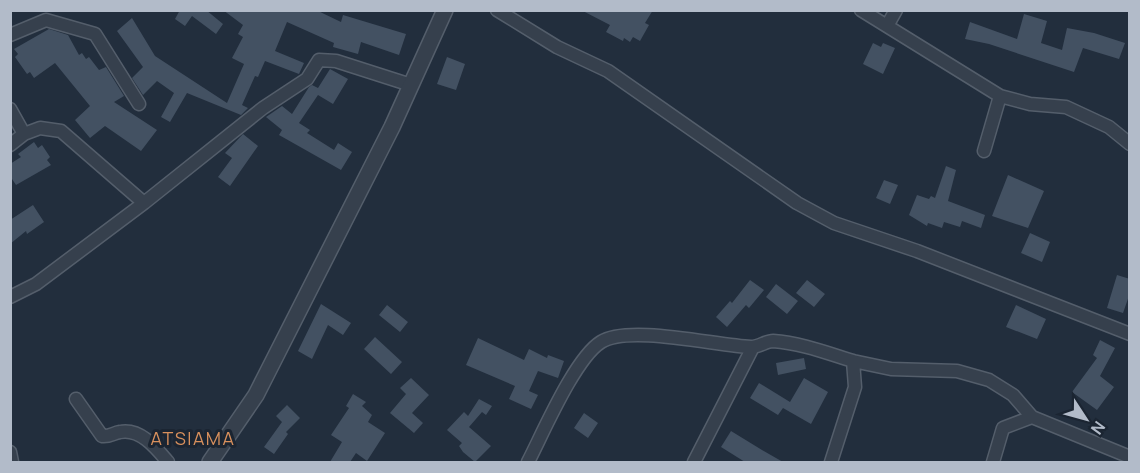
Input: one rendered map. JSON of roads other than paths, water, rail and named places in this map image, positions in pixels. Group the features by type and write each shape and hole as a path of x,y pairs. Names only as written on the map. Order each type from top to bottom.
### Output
{"street":[{"path":"214,461 256,395 411,85 445,10"},
{"path":"497,10 557,47 608,71 787,197 834,223 916,251 1130,334"},
{"path":"861,10 1000,96 1030,104 1066,107 1109,127 1130,144"},
{"path":"887,26 896,10"},
{"path":"10,35 46,20 95,34 139,104"},
{"path":"10,297 36,284 144,203 263,108 307,79 319,60 336,61 411,85"},
{"path":"984,151 1000,96"},
{"path":"10,109 24,134"},
{"path":"10,145 24,134 40,128 61,131 144,203"},
{"path":"528,462 590,352 603,340 647,336 700,339 753,347 771,341 813,348 853,361 891,369 957,371 989,380 1013,395 1032,417 1130,457"},
{"path":"694,462 753,347"},
{"path":"836,461 855,387 853,361"},
{"path":"76,399 102,436 108,437 122,431 139,434 153,445 168,462"},
{"path":"993,462 1003,428 1032,417"},
{"path":"10,452 12,462"}],"district":[{"name":"ATSIAMA","path":"193,438"}]}
